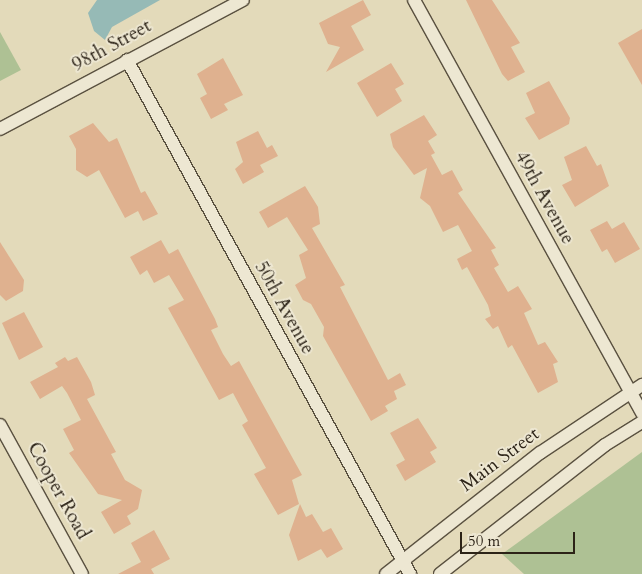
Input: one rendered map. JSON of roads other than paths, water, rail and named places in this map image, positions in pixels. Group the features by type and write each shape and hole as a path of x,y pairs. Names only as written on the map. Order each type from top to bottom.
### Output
{"street":[{"name":"98th Street","path":"0,129 243,0"},
{"name":"49th Avenue","path":"414,0 642,413"},
{"name":"50th Avenue","path":"127,60 410,574"},
{"name":"Main Street","path":"386,574 518,469 642,385"},
{"path":"440,574 605,445 642,422"},
{"name":"Cooper Road","path":"0,425 82,574"}],"water":[{"path":"97,0 160,0 112,27 105,40 94,31 88,13"}]}
